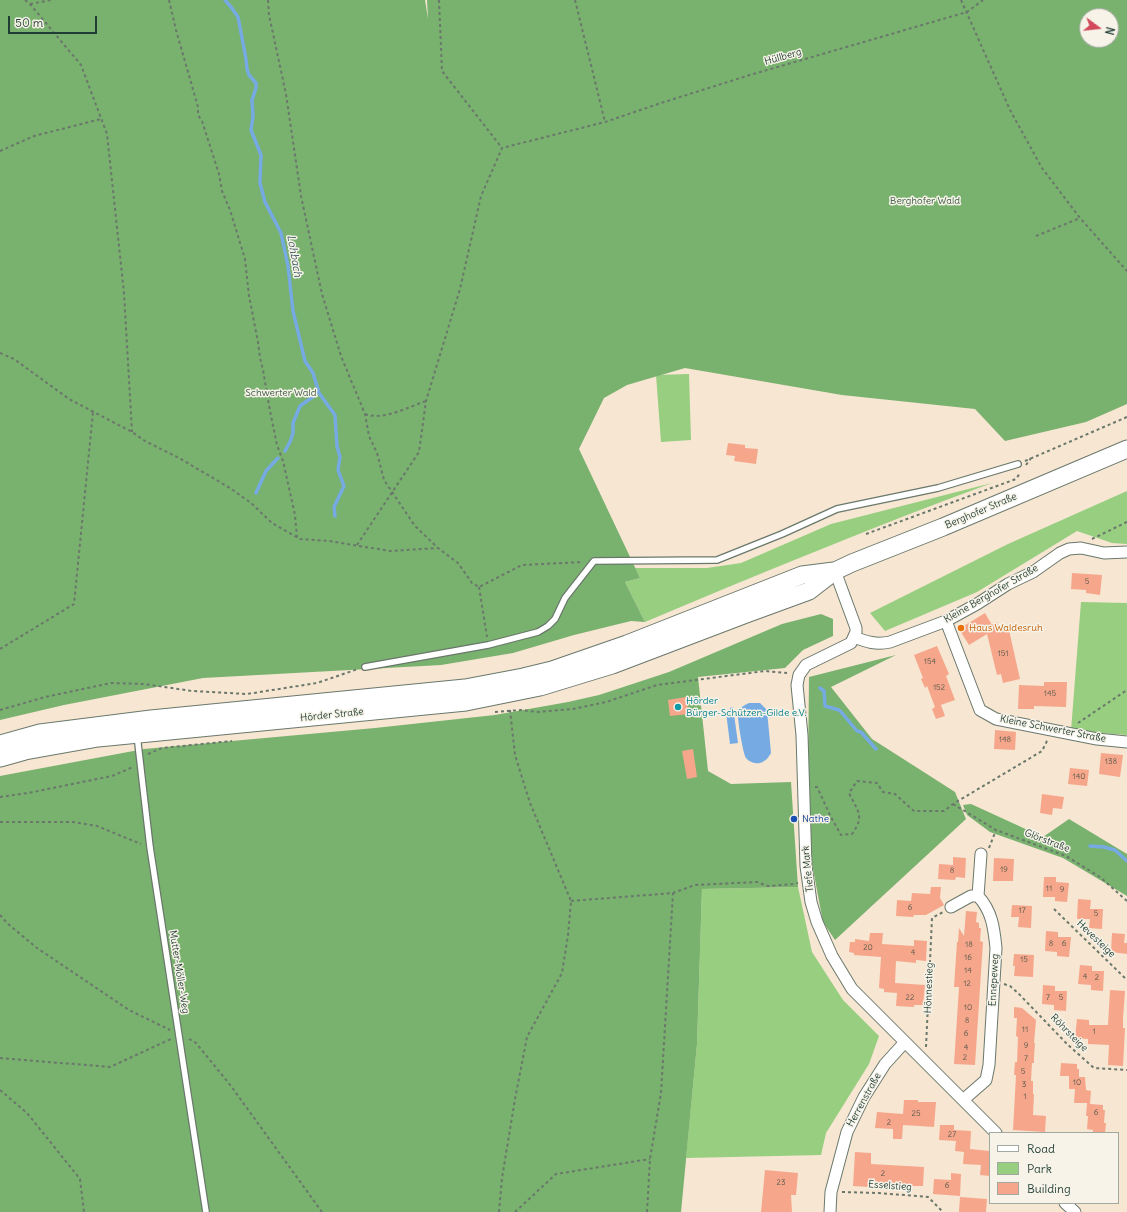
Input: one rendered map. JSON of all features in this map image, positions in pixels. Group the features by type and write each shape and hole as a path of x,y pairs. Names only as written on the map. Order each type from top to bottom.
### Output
{"main road":[{"name":"Berghofer Straße","path":"656,640 746,614 809,591 835,571 1127,449"},
{"name":"Hörder Straße","path":"0,758 25,751 98,738 466,702 491,698 575,678 656,640"},
{"name":"Hörder Straße","path":"0,744 40,733 151,719 472,687 552,670 656,640"}],"street":[{"path":"1069,549 1081,548 1104,553 1127,552"},
{"name":"Kleine Berghofer Straße","path":"854,637 870,643 885,643 946,621 977,604 1008,584 1033,572 1060,553 1069,549"},
{"path":"798,675 806,665 851,643 854,637 856,628 835,571"},
{"name":"Kleine Schwerter Straße","path":"946,621 980,710 996,719 1097,739 1127,742"},
{"name":"Tiefe Mark","path":"798,675 797,685 802,735 807,880 817,922 832,956 852,989 995,1132"},
{"path":"951,907 971,896 978,896 981,854"},
{"name":"Ennepeweg","path":"963,1100 986,1080 989,1065 996,948 994,929 990,913 985,903 978,896"},
{"name":"Herrenstraße","path":"830,1212 831,1192 846,1132 864,1097 885,1064 905,1042"},
{"path":"1066,1204 1074,1212"}],"lane":[{"path":"365,667 488,645 538,632 548,626 555,619 565,598 594,561 718,560 782,534 837,509 938,488 1018,464"},
{"name":"Mutter-Möller-Weg","path":"137,735 150,847 206,1212"}],"path":[{"path":"25,0 81,65 106,134 124,293 132,432"},
{"path":"30,4 51,0"},
{"path":"169,0 198,107 198,115 202,121 212,151 219,174 222,191 230,210 245,259 249,296 260,358 277,445 283,461 295,515 297,537"},
{"path":"268,0 269,15 286,94 301,196 322,294 341,356 365,414 369,436 377,453 384,480 415,526 438,548 458,563 472,583 479,587"},
{"path":"357,545 419,452 426,401 460,289 481,196 502,148 442,71 439,0"},
{"path":"575,0 605,122"},
{"path":"961,0 1010,110 1042,168 1080,218 1127,271"},
{"path":"967,12 983,0"},
{"name":"Hüllberg","path":"502,148 605,122 750,75 967,12"},
{"path":"0,151 34,136 101,118"},
{"path":"1036,236 1080,218"},
{"path":"0,353 14,360 69,399 132,432 145,442 179,458 230,488 251,503 272,523 300,539 329,541 390,550 438,548"},
{"path":"365,414 372,417 389,414 426,401"},
{"path":"0,649 74,604 93,412"},
{"path":"1018,464 1127,417"},
{"path":"866,534 1016,479 1031,458"},
{"path":"1069,549 1127,522"},
{"path":"479,587 522,565 594,561"},
{"path":"479,587 488,645"},
{"path":"0,710 45,696 111,683 144,684 192,691 247,694 317,683 365,667"},
{"path":"495,712 510,710 538,712 573,709 606,702 657,685 765,671 798,675"},
{"path":"803,786 817,787 841,835 852,834 858,825 860,816 849,793 857,781 877,783 883,792 895,794 914,811 944,811 953,804 1042,751 1047,741 1127,690"},
{"path":"499,1212 502,1178 526,1037 562,973 568,935 571,901 530,803 515,755 510,710"},
{"path":"0,797 28,793 112,776 131,768 147,754 162,748 238,740"},
{"name":"Glörstraße","path":"953,804 996,830 1066,856 1100,877 1127,902"},
{"path":"0,822 35,821 79,823 97,826 150,847"},
{"path":"981,854 987,853 996,830"},
{"path":"571,901 673,893 695,886 757,882 768,886 793,884 807,880"},
{"path":"647,1212 650,1159 661,1093 673,893"},
{"name":"Hevesteige","path":"1054,909 1127,980"},
{"path":"0,915 8,924 38,948 129,1010 196,1043 231,1086 322,1212"},
{"name":"Hönnestieg","path":"926,1062 932,918 936,916"},
{"name":"Röhrsteige","path":"1010,986 1094,1068 1127,1070"},
{"path":"0,1058 110,1067 179,1035"},
{"path":"0,1090 27,1113 80,1179 84,1212"},
{"path":"515,1212 556,1174 650,1159"},
{"name":"Esselstieg","path":"831,1192 879,1193 928,1197 943,1212"}],"green space":[{"path":"0,0 425,0 428,19 427,0 1127,0 1127,404 1086,422 1005,441 975,409 842,395 685,368 627,385 604,398 579,449 640,578 625,582 645,622 631,621 574,635 513,653 441,665 203,678 64,705 0,720"},
{"path":"689,374 691,440 661,442 656,375"},
{"path":"992,483 904,516 645,622 625,582 640,578 635,568 707,568 741,563 831,524"},
{"path":"1127,491 1127,544 1112,543 1077,531 977,592 885,631 870,613 1008,544"},
{"path":"1081,602 1127,603 1127,735 1071,731"},
{"path":"821,614 833,619 833,636 803,650 785,668 698,677 708,771 731,784 791,782 798,887 702,889 697,1044 681,1212 0,1212 0,776 144,749 375,728 495,715 568,702 599,695 669,672 782,624"},
{"path":"896,655 831,687 872,739 955,792 966,819 835,940 823,922 810,853 808,774 809,677"},
{"path":"971,804 1043,837 1069,819 1127,854 1127,896 1063,858 990,832 967,815 963,805"},
{"path":"798,887 812,952 843,1000 879,1036 869,1064 826,1133 821,1155 686,1158 697,1044 702,889"}],"water":[{"path":"749,703 760,703 767,710 771,753 767,759 760,763 749,761 746,758 740,736 738,713 744,705"},
{"path":"733,707 738,743 730,744 726,712 730,711 730,708"}],"building":[{"path":"728,443 745,445 745,448 758,449 756,464 734,461 735,456 726,455"},
{"path":"1072,573 1102,575 1100,595 1086,593 1086,590 1071,589"},
{"path":"985,613 992,625 996,622 1002,631 1009,630 1020,679 1003,683 1001,674 997,675 987,634 969,645 959,629"},
{"path":"937,646 949,674 946,676 955,700 935,707 927,686 925,688 921,679 923,678 914,655"},
{"path":"1044,682 1067,682 1066,707 1034,706 1034,709 1018,709 1019,685 1044,686"},
{"name":"Hörder Bürger-Schützen-Gilde e.V.","path":"686,697 689,714 670,716 668,700"},
{"path":"941,705 945,716 936,719 932,709"},
{"path":"995,730 1016,732 1015,750 994,749"},
{"path":"693,749 697,777 687,779 682,751"},
{"path":"1101,753 1123,755 1120,777 1099,774"},
{"path":"1070,768 1089,770 1087,786 1068,784"},
{"path":"1042,794 1064,797 1062,809 1053,808 1052,815 1040,813"},
{"path":"953,857 966,858 965,878 956,877 955,880 938,879 939,864 953,865"},
{"path":"994,858 1014,859 1013,881 993,881"},
{"path":"1044,877 1056,877 1056,882 1069,883 1067,902 1055,901 1055,897 1043,897"},
{"path":"931,887 941,887 940,898 944,905 926,915 914,915 913,917 896,916 897,900 911,901 912,893 930,894"},
{"path":"1078,899 1091,900 1090,909 1103,909 1102,929 1089,928 1090,919 1077,919"},
{"path":"1012,905 1032,906 1031,928 1018,927 1019,917 1011,917"},
{"path":"966,911 977,912 976,922 979,923 979,928 981,928 980,941 983,942 975,1065 954,1064 959,987 954,987 957,942 959,928 964,936"},
{"path":"1046,931 1058,932 1058,937 1071,937 1069,957 1057,956 1057,952 1045,951"},
{"path":"870,933 883,933 882,944 914,946 914,940 927,941 926,961 916,960 916,963 896,961 895,983 925,985 923,1005 914,1005 914,1007 896,1006 897,993 884,992 884,989 879,988 881,957 854,955 854,953 849,952 850,942 855,942 855,939 869,941"},
{"path":"1112,933 1125,934 1124,943 1127,943 1127,954 1111,952"},
{"path":"1014,954 1034,955 1033,977 1014,976"},
{"path":"1080,965 1092,966 1092,971 1104,971 1103,991 1091,990 1091,985 1078,984"},
{"path":"1043,985 1055,986 1055,991 1067,991 1066,1011 1054,1010 1054,1005 1042,1004"},
{"path":"1110,990 1125,991 1123,1018 1123,1028 1125,1028 1123,1066 1108,1065 1109,1045 1088,1044 1088,1039 1075,1038 1077,1019 1089,1020 1089,1025 1108,1025"},
{"path":"1014,1007 1022,1008 1036,1020 1034,1063 1032,1063 1031,1081 1033,1081 1034,1094 1033,1115 1046,1116 1045,1132 1013,1130 1016,1075 1014,1075 1015,1062 1017,1062 1018,1037 1016,1036 1017,1018 1014,1018"},
{"path":"1061,1063 1077,1064 1077,1069 1079,1069 1079,1077 1085,1077 1086,1090 1091,1091 1090,1104 1103,1105 1103,1110 1105,1110 1105,1132 1093,1132 1093,1130 1087,1129 1087,1103 1074,1103 1075,1089 1069,1089 1069,1076 1060,1076"},
{"path":"904,1100 936,1102 934,1127 903,1125 902,1139 893,1139 893,1129 875,1128 877,1112 903,1114"},
{"path":"940,1125 954,1125 954,1130 971,1131 970,1149 989,1151 989,1176 980,1175 981,1165 963,1164 964,1152 955,1151 956,1141 939,1140"},
{"path":"855,1152 871,1153 871,1164 924,1167 923,1186 911,1186 910,1188 853,1186"},
{"path":"765,1170 798,1173 796,1195 791,1195 792,1212 761,1212"},
{"path":"951,1173 961,1174 960,1196 933,1194 934,1179 951,1180"},
{"path":"960,1197 987,1199 986,1212 959,1212"}],"waterway":[{"name":"Lohbach","path":"225,0 238,17 247,69 249,75 256,83 252,100 253,116 251,130 261,155 260,183 265,202 281,233 288,266 293,311 305,361 313,373 319,393 335,415 337,446 340,457 338,470 344,486 334,507 335,516"},
{"path":"285,451 290,442 293,433 293,423 300,406 314,396 318,390"},
{"path":"256,493 266,471 278,458"},
{"path":"820,688 824,691 825,706 839,710 857,731 861,732 876,749"},
{"path":"1090,846 1104,847 1115,850 1127,861"}],"place":[{"name":"Haus Waldesruh","path":"961,628"},
{"name":"Hörder Bürger-Schützen-Gilde e.V.","path":"678,707"},
{"name":"Nathe","path":"794,819"}],"park label":[{"name":"Berghofer Wald","path":"925,201"},
{"name":"Schwerter Wald","path":"281,393"}]}
